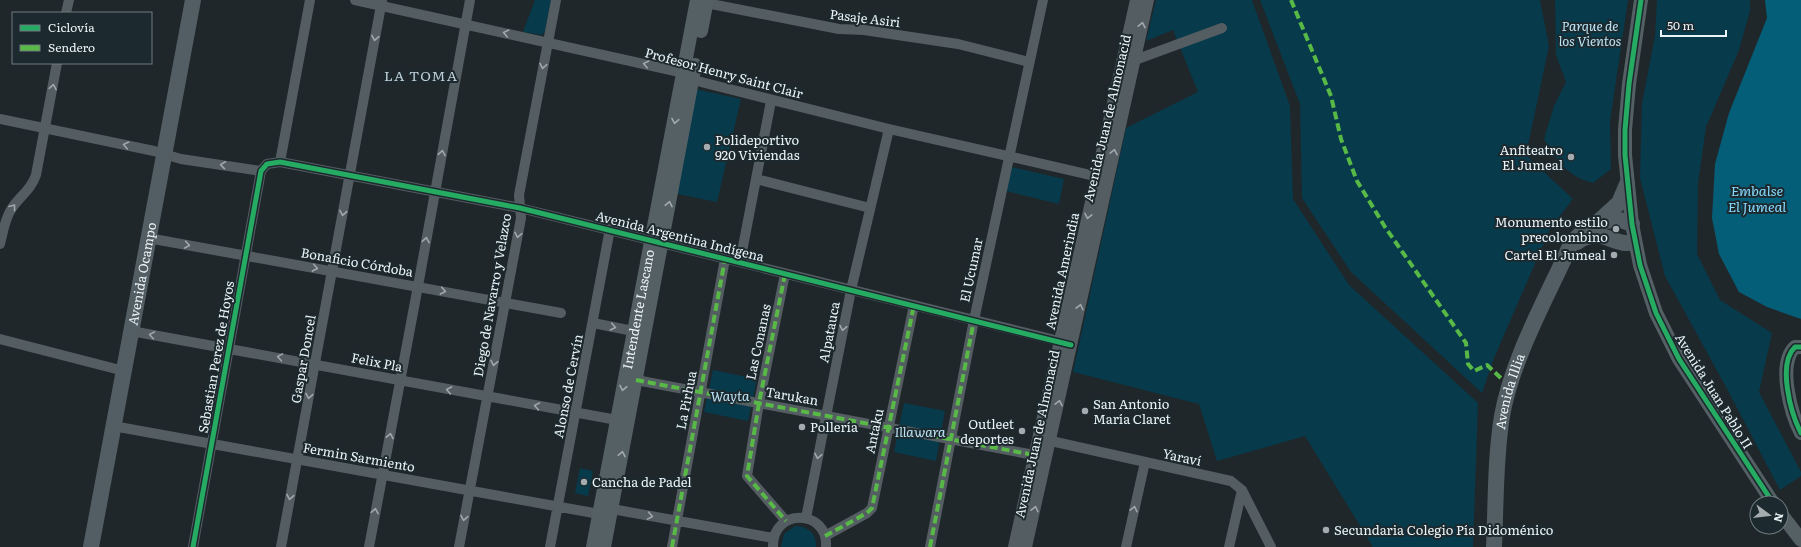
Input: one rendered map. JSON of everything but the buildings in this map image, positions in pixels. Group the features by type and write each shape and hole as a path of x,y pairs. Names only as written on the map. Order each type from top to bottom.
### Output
{"main road":[{"name":"Avenida Ocampo","path":"91,547 193,0"},
{"name":"Avenida Juan Pablo II","path":"1641,0 1626,109 1625,155 1634,242 1648,288 1667,337 1694,384 1768,495"},
{"name":"Intendente Lascano","path":"593,547 605,511 636,380 656,241 702,1"},
{"name":"Avenida Illia","path":"1596,224 1619,203 1627,184"},
{"name":"Avenida Illia","path":"1494,547 1499,441 1502,416 1517,365 1570,246 1583,230 1596,224 1613,220 1624,221 1632,224"},
{"path":"1570,246 1581,239 1594,235 1604,236 1620,243 1627,244 1634,242"},
{"name":"Intendente Lascano","path":"604,547 605,511 617,420 633,332 656,241"},
{"path":"1801,347 1795,347 1789,357 1786,382 1790,403 1801,433"},
{"path":"1789,524 1801,540"}],"street":[{"path":"66,12 69,0"},
{"path":"0,119 182,159 261,171 267,164 280,162 310,0"},
{"name":"Profesor Henry Saint Clair","path":"355,0 381,3 465,24 548,42 688,77 771,101 1102,178"},
{"path":"369,547 470,0"},
{"name":"Diego de Navarro y Velazco","path":"459,547 521,218 519,195 556,0"},
{"name":"El Ucumar","path":"930,547 974,320 1043,0"},
{"name":"Avenida Amerindia","path":"1014,547 1034,455 1044,440 1066,343 1102,178 1136,0"},
{"name":"Avenida Juan de Almonacid","path":"1102,178 1134,60 1148,0"},
{"name":"Pasaje Asiri","path":"702,1 839,29 864,30 958,44 1030,62"},
{"name":"Gaspar Doncel","path":"281,547 381,3"},
{"path":"1134,60 1222,28"},
{"path":"0,244 8,214 33,183 46,128 57,64"},
{"path":"740,262 771,101"},
{"name":"Alpatauca","path":"806,518 851,290 889,129"},
{"name":"Avenida Argentina Indígena","path":"280,162 520,208 610,229 725,259 1066,343"},
{"name":"Sebastian Perez de Hoyos","path":"193,547 261,171"},
{"path":"756,179 870,208"},
{"name":"Alonso de Cervín","path":"550,547 610,229"},
{"name":"Bonaficio Córdoba","path":"148,238 561,313"},
{"name":"La Pirhua","path":"672,547 725,259"},
{"name":"Las Conanas","path":"785,274 759,403 747,476 786,521"},
{"name":"Antaku","path":"825,536 867,513 872,508 914,305"},
{"path":"593,323 633,332"},
{"name":"Felix Pla","path":"131,331 315,363 487,397 617,420"},
{"path":"0,339 124,371"},
{"name":"Tarukan","path":"636,380 826,416"},
{"path":"826,416 1034,455"},
{"name":"Fermin Sarmiento","path":"114,426 558,506 677,521 773,543"},
{"name":"Avenida Juan de Almonacid","path":"1026,547 1044,440"},
{"name":"Yaraví","path":"1044,440 1231,481 1242,490"},
{"path":"1126,547 1145,462"},
{"path":"1229,547 1242,490"},
{"path":"1242,490 1271,547"},
{"path":"773,543 776,532 786,521 799,517 806,518 821,528 825,536 826,547"}],"green space":[{"path":"535,0 551,0 545,31 542,35 523,32"},
{"path":"1156,0 1252,0 1290,106 1293,199 1349,285 1478,403 1473,547 1373,547 1305,436 1217,461 1199,404 1073,372 1126,128 1198,92 1173,30 1146,41"},
{"path":"1260,0 1540,0 1549,46 1526,155 1573,199 1550,229 1494,358 1482,393 1351,272 1302,198 1300,104"},
{"name":"Parque de los Vientos","path":"1555,0 1628,0 1610,121 1611,169 1593,183 1569,172 1559,161 1544,139 1554,106 1566,82 1556,55"},
{"path":"1657,0 1750,0 1750,11 1739,50 1706,127 1698,183 1697,254 1720,300 1772,333 1759,392 1801,472 1801,476 1780,490 1665,276 1640,178 1642,104 1655,36"},
{"name":"Polideportivo 920 Viviendas","path":"695,89 741,99 717,202 677,194"},
{"path":"1012,167 1064,179 1059,204 1006,191"},
{"name":"Wayta","path":"713,370 757,379 748,421 704,412"},
{"name":"Illawara","path":"904,403 945,411 936,461 894,452"},
{"name":"Cancha de Padel","path":"580,468 593,471 588,496 575,493"},
{"path":"795,526 804,527 811,532 815,538 816,547 781,547 784,534"}],"water":[{"name":"Embalse El Jumeal","path":"1765,0 1801,0 1801,319 1767,307 1739,292 1719,254 1712,218 1715,164 1729,113 1767,18"}],"marked path":[{"path":"1291,0 1331,96 1341,139 1357,181 1385,227 1466,343 1468,364 1474,371 1487,365 1503,380"},
{"path":"672,547 725,259"},
{"path":"785,274 759,403 747,476 786,521"},
{"path":"825,536 867,513 872,508 914,305"},
{"path":"930,547 974,320"},
{"path":"636,380 1034,455"}],"cycle path":[{"path":"1641,0 1629,84 1625,130 1625,155 1632,224 1640,265 1656,313 1679,359 1768,495"},
{"path":"193,547 261,171 267,164 280,162 520,208 1071,345"},
{"path":"1801,347 1795,347 1790,355 1786,377 1793,414 1801,433"}],"place":[{"name":"Polideportivo 920 Viviendas","path":"707,147"},
{"name":"Anfiteatro El Jumeal","path":"1571,157"},
{"name":"Monumento estilo precolombino","path":"1616,229"},
{"name":"Cartel El Jumeal","path":"1614,255"},
{"name":"San Antonio María Claret","path":"1085,411"},
{"name":"Pollería","path":"802,427"},
{"name":"Outleet deportes","path":"1022,431"},
{"name":"Cancha de Padel","path":"584,482"},
{"name":"Secundaria Colegio Pía Didoménico","path":"1326,530"}],"district":[{"name":"LA TOMA","path":"421,76"}]}
